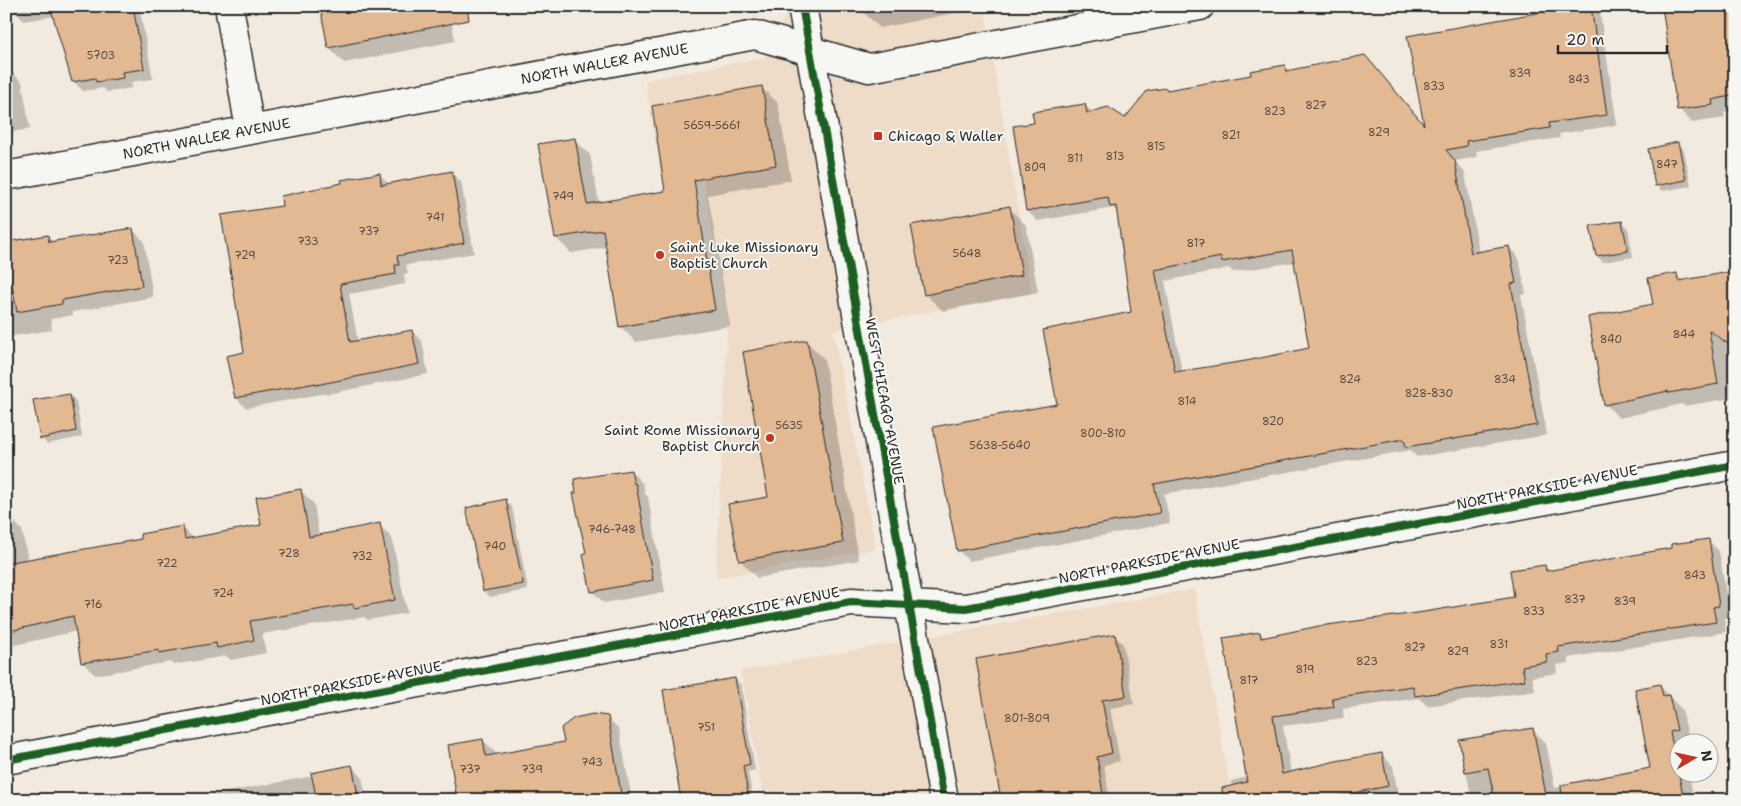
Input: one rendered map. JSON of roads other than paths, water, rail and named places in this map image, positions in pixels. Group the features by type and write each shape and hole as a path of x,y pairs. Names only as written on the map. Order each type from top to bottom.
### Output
{"street":[{"path":"229,6 250,130"},
{"name":"WEST CHICAGO AVENUE","path":"802,6 944,800"},
{"name":"NORTH WALLER AVENUE","path":"6,176 755,35 869,68 1200,6"},
{"name":"NORTH PARKSIDE AVENUE","path":"6,760 851,602 966,608 1735,465"}],"place":[{"name":"Chicago & Waller","path":"878,136"},
{"name":"Saint Luke Missionary Baptist Church","path":"660,255"},
{"name":"Saint Rome Missionary Baptist Church","path":"770,438"}]}
